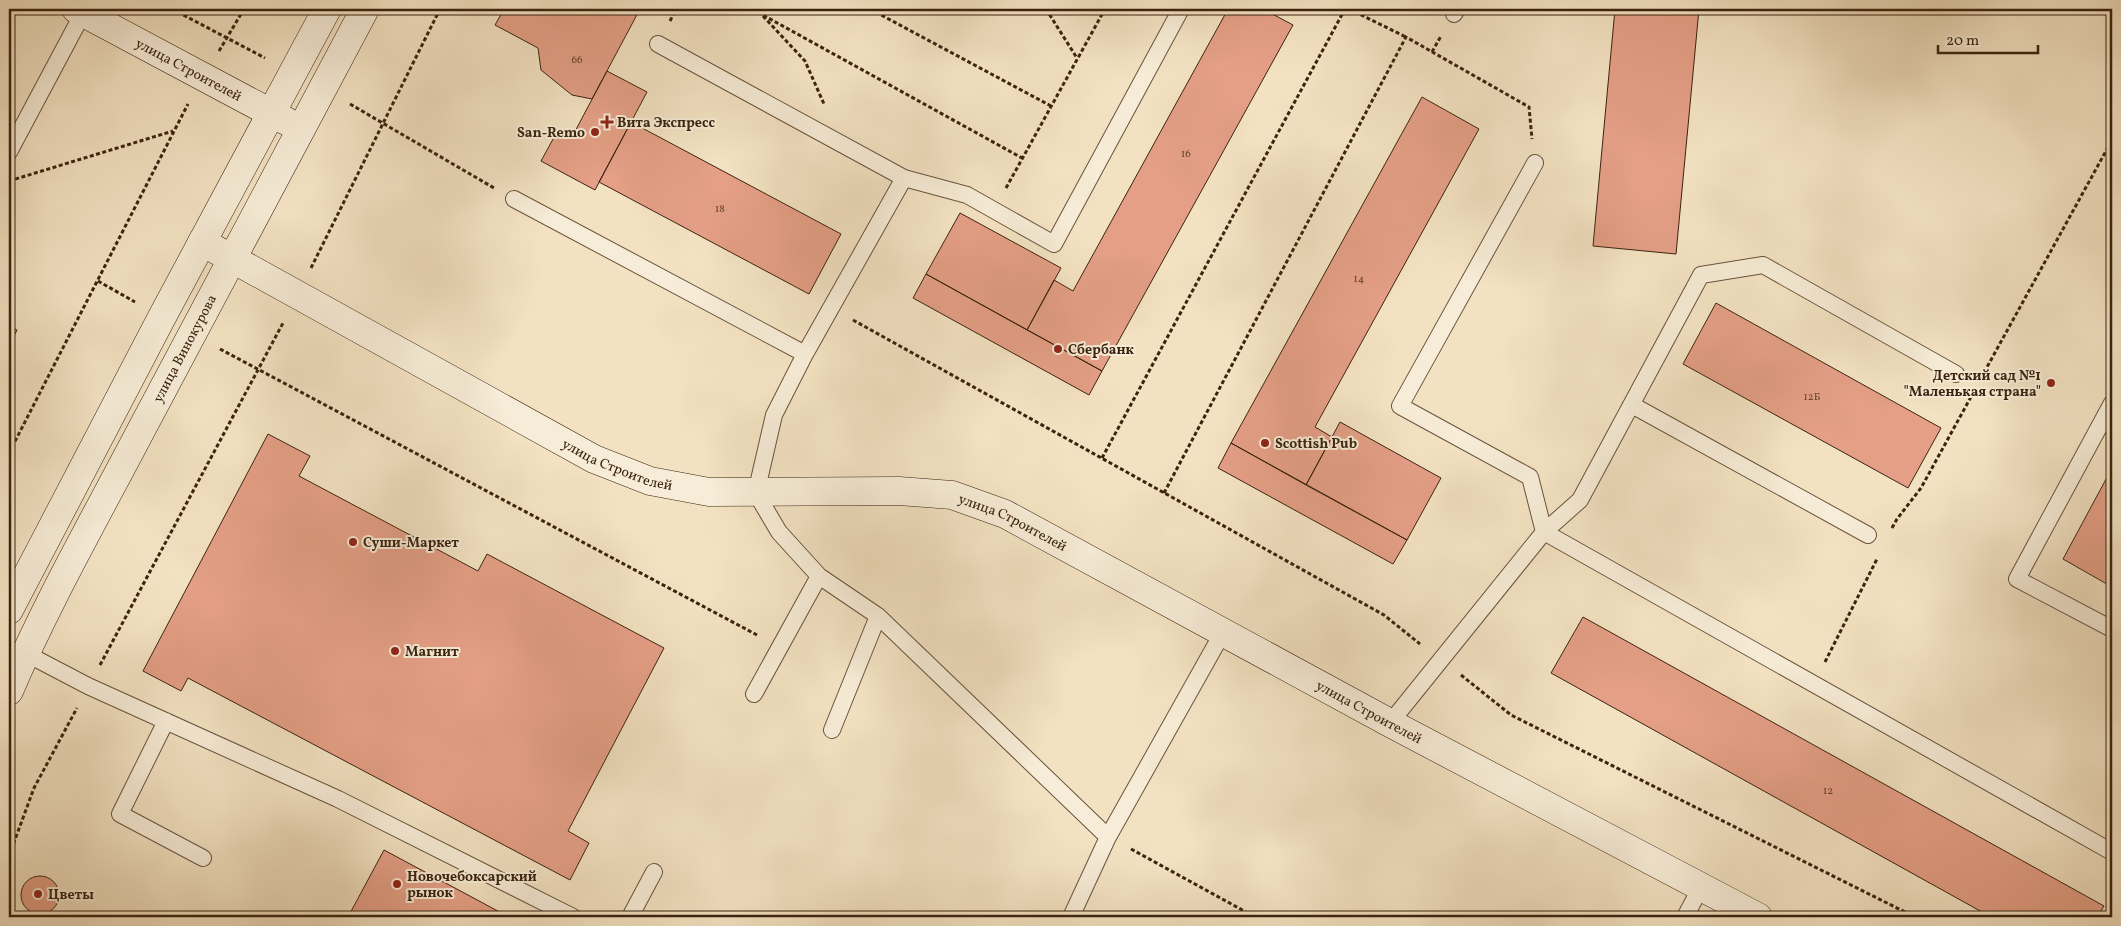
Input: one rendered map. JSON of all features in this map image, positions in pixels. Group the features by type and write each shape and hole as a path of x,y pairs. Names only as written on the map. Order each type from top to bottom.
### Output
{"street":[{"path":"9,610 202,242 327,9"},
{"name":"улица Винокурова","path":"9,691 25,653 232,257 365,9"},
{"name":"улица Строителей","path":"79,11 300,129"},
{"name":"улица Строителей","path":"202,242 594,460 650,482 709,492 899,491 952,495 1005,514 1390,722 1758,917"}],"lane":[{"path":"658,44 904,178 967,195 1054,244 1181,9"},
{"path":"10,148 79,11"},
{"path":"1535,163 1400,406 1530,477 1544,532 2112,852"},
{"path":"904,178 805,354 774,415 756,493 778,532 819,576 878,616 1108,837"},
{"path":"514,199 805,354"},
{"path":"1390,722 1442,661 1544,532 1580,500 1701,275 1763,265 1956,374"},
{"path":"2112,403 2017,579 2112,629"},
{"path":"1632,405 1868,535"},
{"path":"754,694 819,576"},
{"path":"832,730 878,616"},
{"path":"1071,917 1108,837 1223,632"},
{"path":"25,653 88,686 338,799 573,917"},
{"path":"166,721 120,814 203,858"},
{"path":"630,917 654,872"},
{"path":"1685,917 1701,887"}],"path":[{"path":"227,38 244,9"},
{"path":"9,856 34,788 298,295 440,9"},
{"path":"752,9 1022,158"},
{"path":"757,9 805,62 823,101 832,139"},
{"path":"870,9 1051,106"},
{"path":"1046,9 1077,58"},
{"path":"994,210 1105,9"},
{"path":"1102,458 1347,9 1406,37 1529,107 1535,163"},
{"path":"1164,493 1406,37"},
{"path":"384,124 514,199"},
{"path":"9,181 174,131 9,453"},
{"path":"1979,383 2112,140"},
{"path":"98,281 143,306"},
{"path":"831,308 1384,616 1511,715 1915,917"},
{"path":"217,348 780,647"},
{"path":"1888,536 1897,519 1921,488 1974,392"},
{"path":"1814,684 1880,554"},
{"path":"1108,837 1255,917"}],"building":[{"path":"504,9 640,9 592,99 572,95 541,70 538,48 495,25"},
{"path":"1228,9 1263,9 1293,25 1102,371 1027,330 1054,280 1073,291"},
{"path":"1615,9 1699,9 1676,254 1593,246"},
{"path":"607,71 647,92 595,190 541,161 558,130 572,137"},
{"path":"1422,97 1479,129 1315,427 1332,437 1306,485 1231,443"},
{"path":"631,122 841,234 809,294 599,182"},
{"path":"960,213 1061,268 1027,330 926,274"},
{"path":"926,274 1102,371 1089,395 913,298"},
{"path":"1716,303 1941,428 1908,488 1683,364"},
{"path":"9,326 17,330 9,346"},
{"path":"1340,422 1441,478 1407,540 1306,485"},
{"path":"268,434 310,456 299,476 478,571 487,554 664,648 568,831 589,843 570,880 188,678 181,691 143,671"},
{"path":"1231,443 1407,540 1393,564 1218,468"},
{"path":"2112,468 2112,587 2063,559"},
{"path":"1583,617 2104,906 2097,917 1991,917 1551,673"},
{"name":"Новочебоксарский рынок","path":"384,850 509,917 348,917"},
{"path":"40,876 54,881 59,895 54,909 40,914 26,909 21,895 26,881"}],"place":[{"name":"Вита Экспресс","path":"607,122"},
{"name":"San-Remo","path":"595,132"},
{"name":"Сбербанк","path":"1058,349"},
{"name":"Детский сад №1 \"Маленькая страна\"","path":"2051,383"},
{"name":"Scottish Pub","path":"1265,443"},
{"name":"Суши-Маркет","path":"353,542"},
{"name":"Магнит","path":"395,651"},
{"name":"Новочебоксарский рынок","path":"397,884"},
{"name":"Цветы","path":"38,894"}]}
